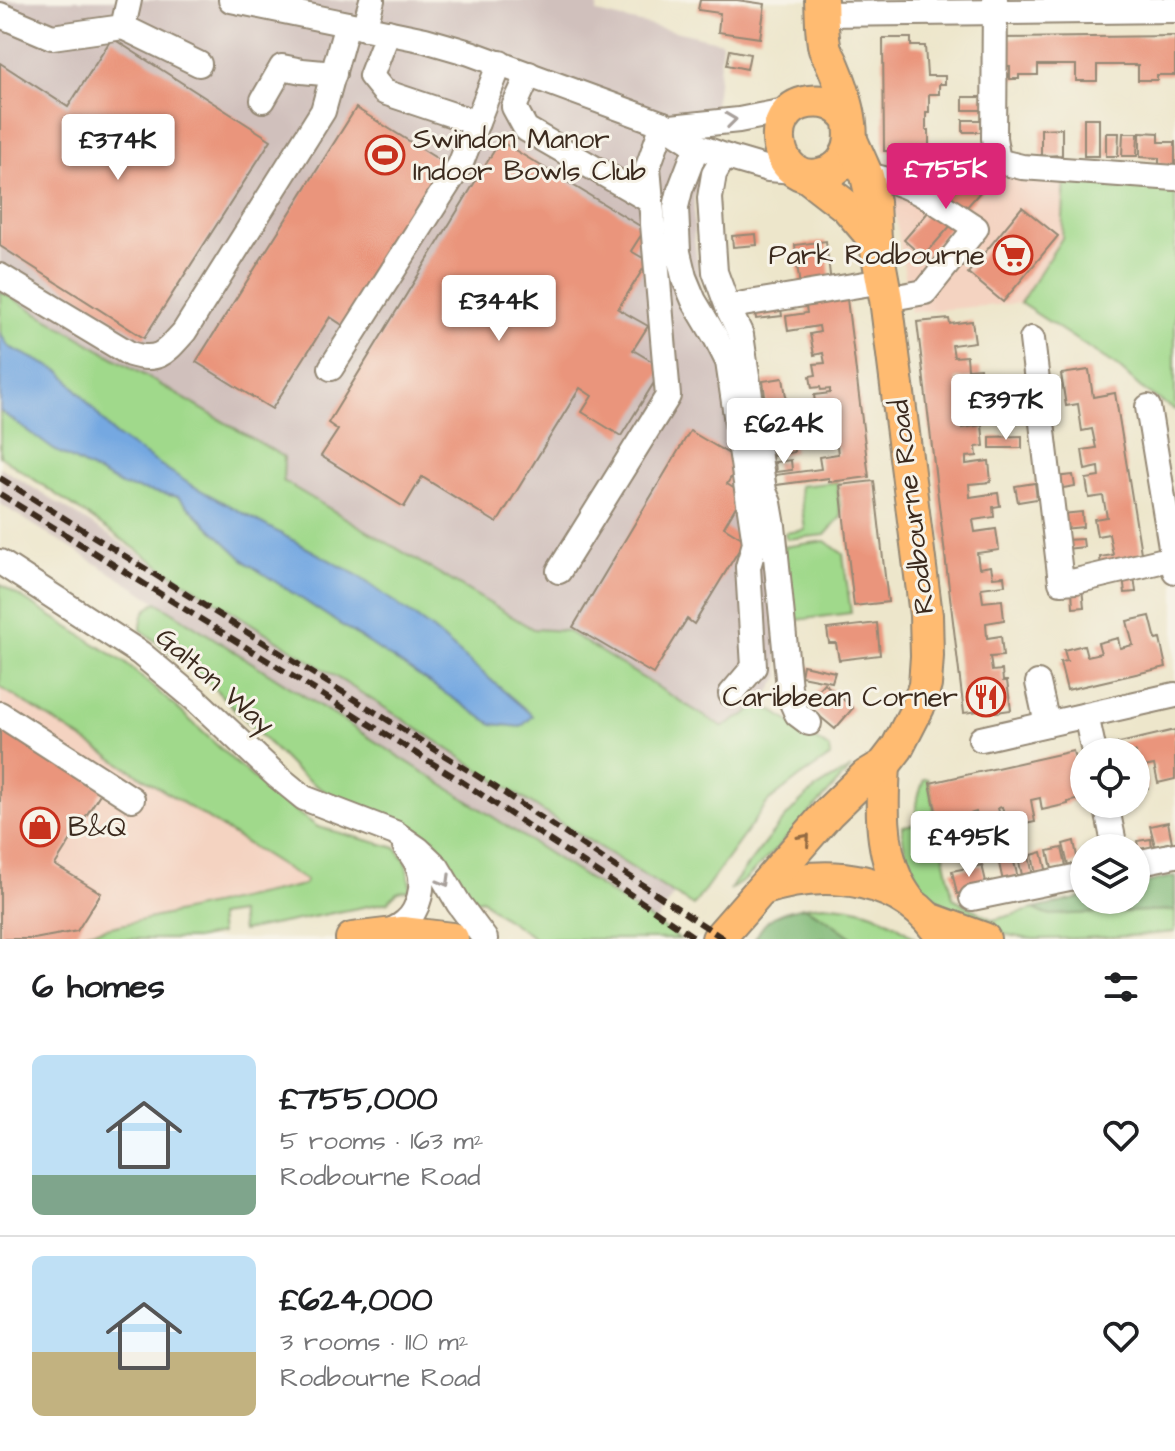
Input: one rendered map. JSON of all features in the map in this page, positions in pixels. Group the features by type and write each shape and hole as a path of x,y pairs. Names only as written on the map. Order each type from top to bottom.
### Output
{"main road":[{"path":"797,107 812,102 829,103 838,107 849,128 849,150 840,165 824,174 801,173 787,164 778,139 781,123 815,81 825,48 821,7"},
{"name":"Rodbourne Road","path":"718,939 840,801 866,776 884,765 910,724 921,698 926,670 927,637 885,290 875,240 873,202 849,128 842,88 825,48"},
{"name":"Rodbourne Road","path":"801,173 847,207 875,240"},
{"path":"884,765 883,804 888,851 895,877 927,920"},
{"path":"762,889 798,879 859,880 891,891 927,920 984,939"},
{"path":"366,937 402,933 452,939"}],"street":[{"path":"123,27 129,0"},
{"path":"231,0 425,40 500,63 667,126 697,146 727,157 768,169 801,173"},
{"path":"372,0 367,28 371,76 384,92 477,123"},
{"path":"995,6 994,138 1001,162 1022,167 1175,178"},
{"path":"821,7 1159,7"},
{"path":"0,15 52,37 123,27 199,64"},
{"path":"0,276 130,354 152,358 160,355 184,332 323,111 334,74 367,28"},
{"path":"331,368 460,165 500,63"},
{"path":"263,100 282,67 334,74"},
{"path":"529,74 514,107 526,129 651,201"},
{"path":"667,126 739,120 797,107"},
{"path":"559,571 668,396 648,167 667,126"},
{"path":"697,146 676,207 678,252 694,301 728,362 755,543 748,567 754,667 731,694"},
{"path":"727,157 711,182 715,272 741,335 764,491 773,526 790,698 797,714 809,723"},
{"path":"729,310 743,304 885,290 925,292 976,228 919,191 884,177 867,176"},
{"path":"676,207 711,216"},
{"path":"1032,339 1061,582 1174,564 1148,407"},
{"name":"Galton Way","path":"0,562 140,653 304,798 395,833 418,849 437,867 485,939"},
{"path":"1038,683 1047,724"},
{"path":"981,739 1175,695"},
{"path":"0,714 132,799"},
{"path":"1086,715 1091,738"},
{"path":"366,937 395,929 408,920 421,890 419,869 395,833"},
{"path":"1150,860 1175,855"},
{"path":"972,898 1070,878"}],"shaded area":[{"path":"0,0 598,0 597,13 722,42 717,93 701,183 694,197 694,237 702,296 745,397 780,676 770,692 745,715 722,727 567,631 533,629 283,481 283,457 0,291"},
{"path":"886,158 983,159 985,168 991,172 1065,177 1062,238 1020,303 911,312"},
{"path":"0,467 409,723 674,894 655,923 0,504"},
{"path":"0,687 307,881 54,939 0,939"}],"green space":[{"path":"1065,177 1175,184 1175,410 1141,388 1118,367 1020,303 1062,238"},
{"path":"0,291 284,457 283,481 533,629 567,631 722,727 745,715 760,702 830,749 831,756 768,802 693,906 168,571 0,456"},
{"path":"837,482 841,517 825,535 787,539 785,533 805,530 799,486"},
{"path":"825,541 843,554 851,613 790,621 782,547"},
{"path":"0,584 124,662 237,764 318,827 396,848 406,861 411,890 398,893 388,902 242,931 239,913 218,916 220,934 195,939 80,939 79,934 303,885 306,881 0,687"},
{"path":"157,602 680,939 536,939 482,899 472,901 435,840 398,819 333,796 315,785 296,771 206,680 141,630 144,613"},
{"path":"851,768 782,843 746,879 730,890 798,805 818,787"},
{"path":"924,779 928,779 953,898 993,920 1034,909 1047,915 1150,914 1150,911 1175,910 1175,932 1034,939 1004,933 972,921 931,894 913,870 905,849 902,826 917,824 916,804"},
{"path":"1175,876 1175,910 1150,911 1150,882"},
{"path":"1070,900 1070,914 1073,914 1047,915 1034,909"},
{"path":"823,905 873,913 916,939 854,939 804,907"},
{"path":"804,907 854,939 755,939 775,916"}],"water":[{"path":"0,333 9,347 62,372 115,435 191,485 357,575 434,631 533,716 521,727 492,724 247,563 178,497 123,486 54,450 0,411"}],"building":[{"path":"700,0 765,4 760,38 718,32 720,13 698,10"},
{"path":"1175,36 1175,75 1157,75 1157,80 1138,80 1138,65 1097,65 1097,81 1076,81 1076,65 1038,65 1038,75 1019,75 1019,79 1010,79 1010,66 997,66 997,38"},
{"path":"112,38 271,140 144,338 0,246 0,63 68,107"},
{"path":"883,38 911,38 911,46 925,46 927,76 945,76 945,84 939,84 939,94 929,94 926,130 929,130 929,151 884,151"},
{"path":"730,50 750,54 747,69 727,65"},
{"path":"963,97 986,97 986,110 963,110"},
{"path":"356,108 449,166 347,328 330,317 272,409 196,362"},
{"path":"1084,118 1099,118 1099,156 1084,156"},
{"path":"963,120 984,120 984,132 963,132"},
{"path":"1062,128 1062,155 1041,156 1041,129"},
{"path":"1140,132 1159,133 1159,142 1175,142 1175,165 1159,165 1159,158 1140,157"},
{"path":"1106,133 1119,133 1118,156 1106,156"},
{"path":"1123,133 1138,133 1137,156 1122,156"},
{"path":"500,141 645,229 631,251 648,261 618,309 648,326 633,350 663,368 621,436 582,412 592,396 580,388 497,523 422,477 404,507 321,456 338,430 328,423"},
{"path":"968,166 988,183 923,257 904,240"},
{"name":"Park Rodbourne","path":"1022,207 1058,236 1003,302 968,273"},
{"path":"756,234 757,245 733,247 732,236"},
{"path":"826,241 831,284 800,288 795,245"},
{"path":"846,291 869,477 829,482 829,478 776,485 775,475 821,469 819,457 838,454 837,446 827,447 825,436 824,425 834,424 832,414 817,416 814,395 830,393 830,389 812,388 810,376 816,375 814,364 825,363 823,353 814,355 810,334 820,332 819,326 788,331 786,316 807,313 805,301"},
{"path":"780,302 782,316 756,319 754,305"},
{"path":"949,319 950,324 972,321 975,342 952,345 954,357 967,356 968,369 980,368 981,377 956,379 958,393 980,390 982,412 973,413 974,421 961,423 962,428 982,425 984,446 976,447 977,456 966,457 966,464 989,461 991,482 969,484 970,497 998,493 1000,506 993,507 994,517 973,520 975,532 996,529 999,550 977,553 979,568 991,566 993,577 1004,576 1005,585 981,588 983,602 1002,600 1004,620 986,623 987,638 1001,636 1003,656 990,657 992,671 1002,670 1003,681 1007,681 1011,710 964,713 917,322"},
{"path":"1089,370 1093,397 1115,393 1142,559 1101,566 1100,557 1113,555 1109,534 1097,536 1094,519 1107,517 1103,496 1089,498 1086,479 1100,477 1099,467 1085,470 1082,450 1096,448 1092,429 1082,431 1078,404 1066,406 1061,374"},
{"path":"783,378 788,409 767,412 763,381"},
{"path":"797,410 798,421 773,425 771,414"},
{"path":"787,430 788,440 771,442 770,432"},
{"path":"690,431 741,461 727,484 743,494 724,527 745,540 694,624 687,619 653,674 573,627"},
{"path":"1022,436 1022,448 990,448 990,437"},
{"path":"793,440 794,452 773,456 771,444"},
{"path":"791,460 792,470 776,472 775,462"},
{"path":"1073,475 1075,486 1057,489 1055,477"},
{"path":"874,481 888,602 854,606 840,485"},
{"path":"1035,483 1037,499 1018,502 1015,486"},
{"path":"1082,512 1083,527 1063,529 1062,514"},
{"path":"1083,539 1084,547 1066,549 1065,540"},
{"path":"1134,576 1136,592 1125,593 1123,577"},
{"path":"1082,588 1084,607 1073,608 1072,589"},
{"path":"1150,616 1156,640 1160,639 1166,667 1067,690 1060,662 1067,661 1064,650 1084,645 1087,656 1101,653 1098,643 1118,638 1120,648 1133,645 1127,621"},
{"path":"877,623 880,655 839,660 836,643 829,643 827,629"},
{"path":"803,665 835,672 832,682 801,676"},
{"path":"824,683 853,708 835,729 805,704"},
{"name":"B&Q","path":"0,724 103,789 55,865 101,893 77,931 34,939 0,939"},
{"path":"1175,730 1175,779 1158,783 1154,765 1150,766 1150,738 1141,738"},
{"path":"1070,752 1070,802 1042,810 1040,798 1031,800 1035,822 1007,828 1002,807 998,808 1001,820 979,825 976,812 970,814 973,826 946,832 944,820 938,821 930,783"},
{"path":"1168,822 1172,842 1155,846 1150,826"},
{"path":"1004,834 1018,878 1003,881 993,837"},
{"path":"1070,842 1068,865 1063,844"},
{"path":"1062,848 1066,866 1052,869 1048,851"},
{"path":"1042,852 1047,873 1036,875 1032,855"},
{"path":"1029,856 1033,876 1023,879 1018,858"},
{"path":"982,865 987,886 957,894 952,871"}],"railway":[{"path":"0,478 495,787 724,939"},
{"path":"0,494 464,783 697,939"}],"place":[{"name":"Swindon Manor Indoor Bowls Club","path":"385,155"},
{"name":"Park Rodbourne","path":"1013,255"},
{"name":"Caribbean Corner","path":"986,697"},
{"name":"B&Q","path":"40,827"}]}
